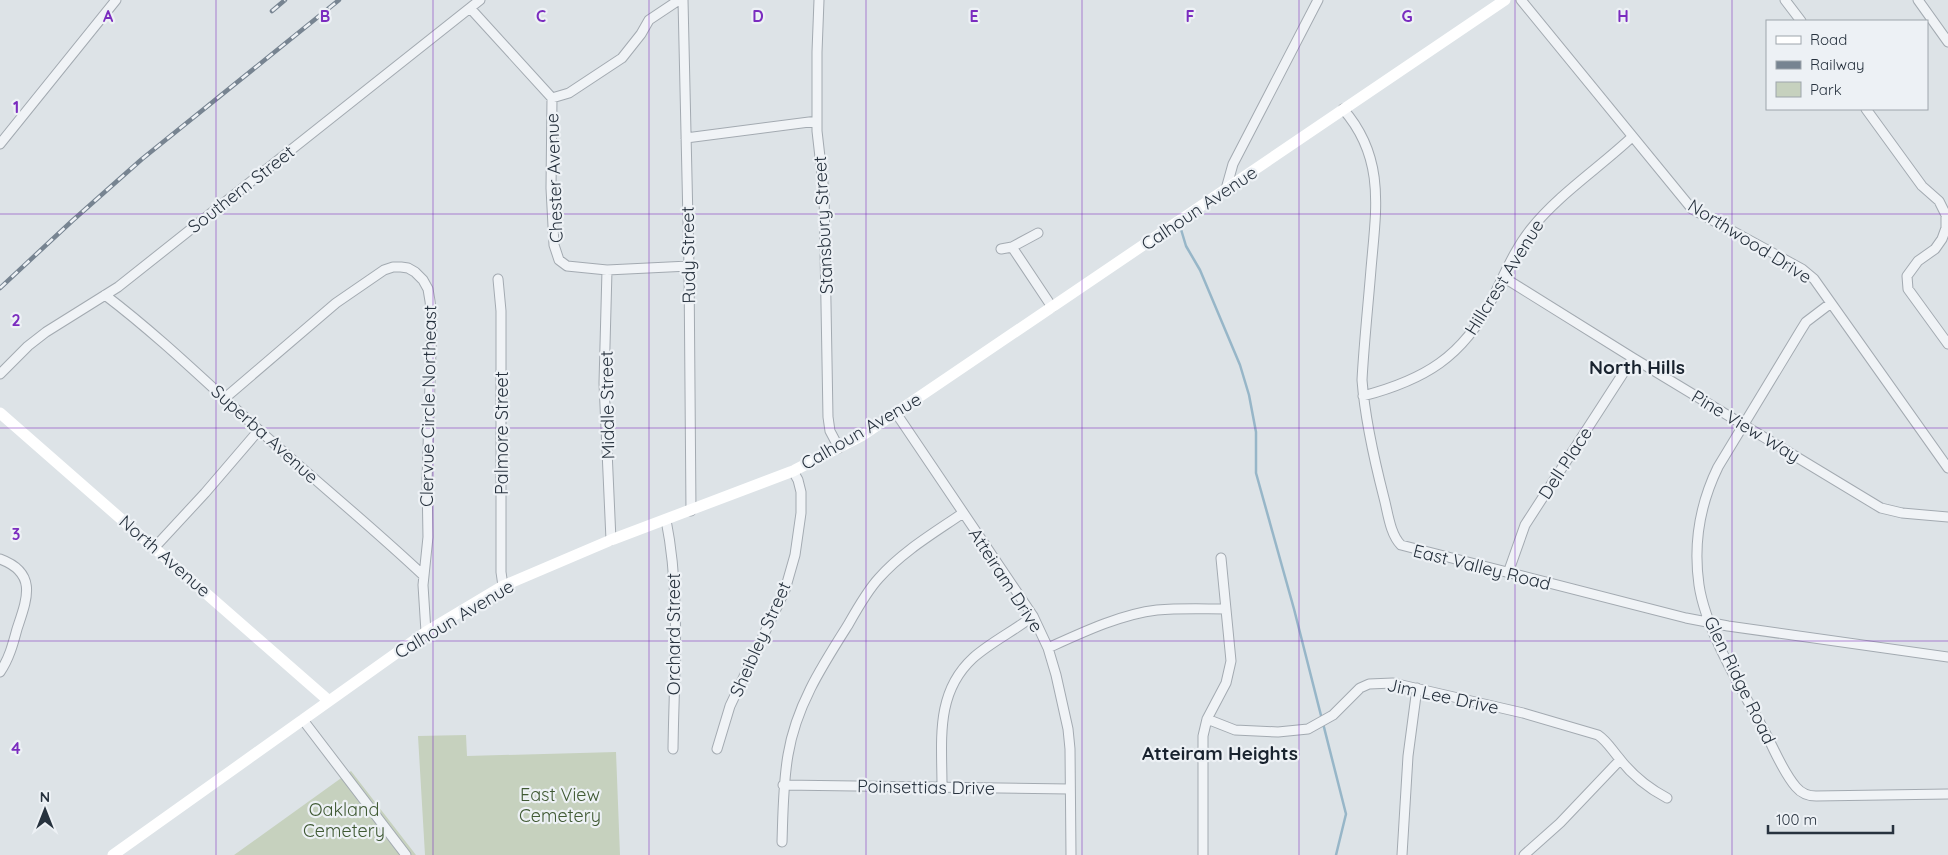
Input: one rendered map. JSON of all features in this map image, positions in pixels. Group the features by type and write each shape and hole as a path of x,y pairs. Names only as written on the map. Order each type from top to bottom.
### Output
{"street":[{"path":"0,144 116,0"},
{"name":"Southern Street","path":"0,374 28,346 46,332 118,288 480,0"},
{"path":"552,98 570,93 622,58 637,40 648,20 681,0"},
{"name":"Rudy Street","path":"681,0 689,266 691,510"},
{"name":"Stansbury Street","path":"819,0 817,121 824,192 828,417 830,431 839,448"},
{"path":"1226,189 1233,164 1318,0"},
{"name":"Calhoun Avenue","path":"117,854 426,632 503,586 611,540 794,470 839,448 896,413 1505,0"},
{"name":"Northwood Drive","path":"1521,0 1692,209 1809,274 1948,468"},
{"path":"1786,0 1800,20"},
{"path":"1918,0 1948,42"},
{"name":"Chester Avenue","path":"470,8 552,98 551,188 554,246 559,260 567,266 607,270"},
{"name":"East Valley Road","path":"1343,109 1351,118 1368,151 1377,196 1363,357 1363,396 1377,470 1397,542 1407,548 1710,622 1948,657"},
{"path":"1867,110 1922,186 1940,201 1946,215 1946,228 1942,240 1935,249 1918,261 1907,276 1908,289 1948,344"},
{"path":"686,138 817,121"},
{"name":"Hillcrest Avenue","path":"1363,396 1410,382 1442,361 1458,347 1481,319 1528,232 1542,215 1632,137"},
{"path":"1001,249 1012,247 1038,233"},
{"path":"1012,247 1052,308"},
{"path":"607,270 689,266"},
{"name":"Clervue Circle Northeast","path":"225,398 336,303 369,280 393,267 408,268 423,280 428,289 432,319 427,480 428,537 424,576 426,632"},
{"name":"Middle Street","path":"607,270 604,383 611,540"},
{"name":"Pine View Way","path":"1503,277 1881,508 1902,513 1948,518"},
{"name":"Palmore Street","path":"498,279 501,311 501,572 503,586"},
{"name":"Superba Avenue","path":"104,295 225,398 424,576"},
{"name":"Glen Ridge Road","path":"1831,303 1806,322 1714,474 1700,512 1697,538 1702,604 1751,707 1784,768 1800,791 1816,796 1948,794"},
{"name":"Dell Place","path":"1508,573 1525,525 1633,358"},
{"name":"North Avenue","path":"0,413 329,701"},
{"name":"Atteiram Drive","path":"896,413 1033,616 1048,648 1068,729 1070,749 1070,855"},
{"path":"155,547 259,430"},
{"name":"Sheibley Street","path":"718,749 730,706 788,582 802,513 801,492 794,470"},
{"path":"782,842 784,785 788,753 800,709 811,686 878,579 900,557 963,513"},
{"name":"Orchard Street","path":"666,520 673,561 674,589 673,749"},
{"path":"1202,855 1202,749 1208,719 1226,683 1231,661 1221,558"},
{"path":"0,559 14,565 21,571 26,580 28,594 12,646 0,672"},
{"path":"1048,648 1077,634 1140,613 1156,610 1226,609"},
{"path":"942,787 943,713 953,684 974,658 1033,616"},
{"name":"Jim Lee Drive","path":"1208,719 1235,730 1284,732 1308,729 1333,715 1360,688 1369,684 1393,682 1523,713 1598,735 1604,738 1620,760 1650,789 1667,798"},
{"path":"1402,855 1408,756 1417,688"},
{"path":"303,720 406,855"},
{"path":"1524,855 1560,823 1620,760"},
{"name":"Poinsettias Drive","path":"784,785 1069,789"}],"green space":[{"name":"East View Cemetery","path":"466,735 467,756 616,752 620,855 425,855 418,736"},
{"name":"Oakland Cemetery","path":"351,771 416,855 234,855"}],"waterway":[{"path":"1180,226 1186,246 1200,270 1240,365 1249,395 1256,432 1256,473 1294,609 1346,814 1336,855"}],"railway":[{"path":"272,11 285,0"},
{"path":"0,288 142,159 339,0"}],"district":[{"name":"North Hills","path":"1637,367"},
{"name":"Atteiram Heights","path":"1220,753"}]}
